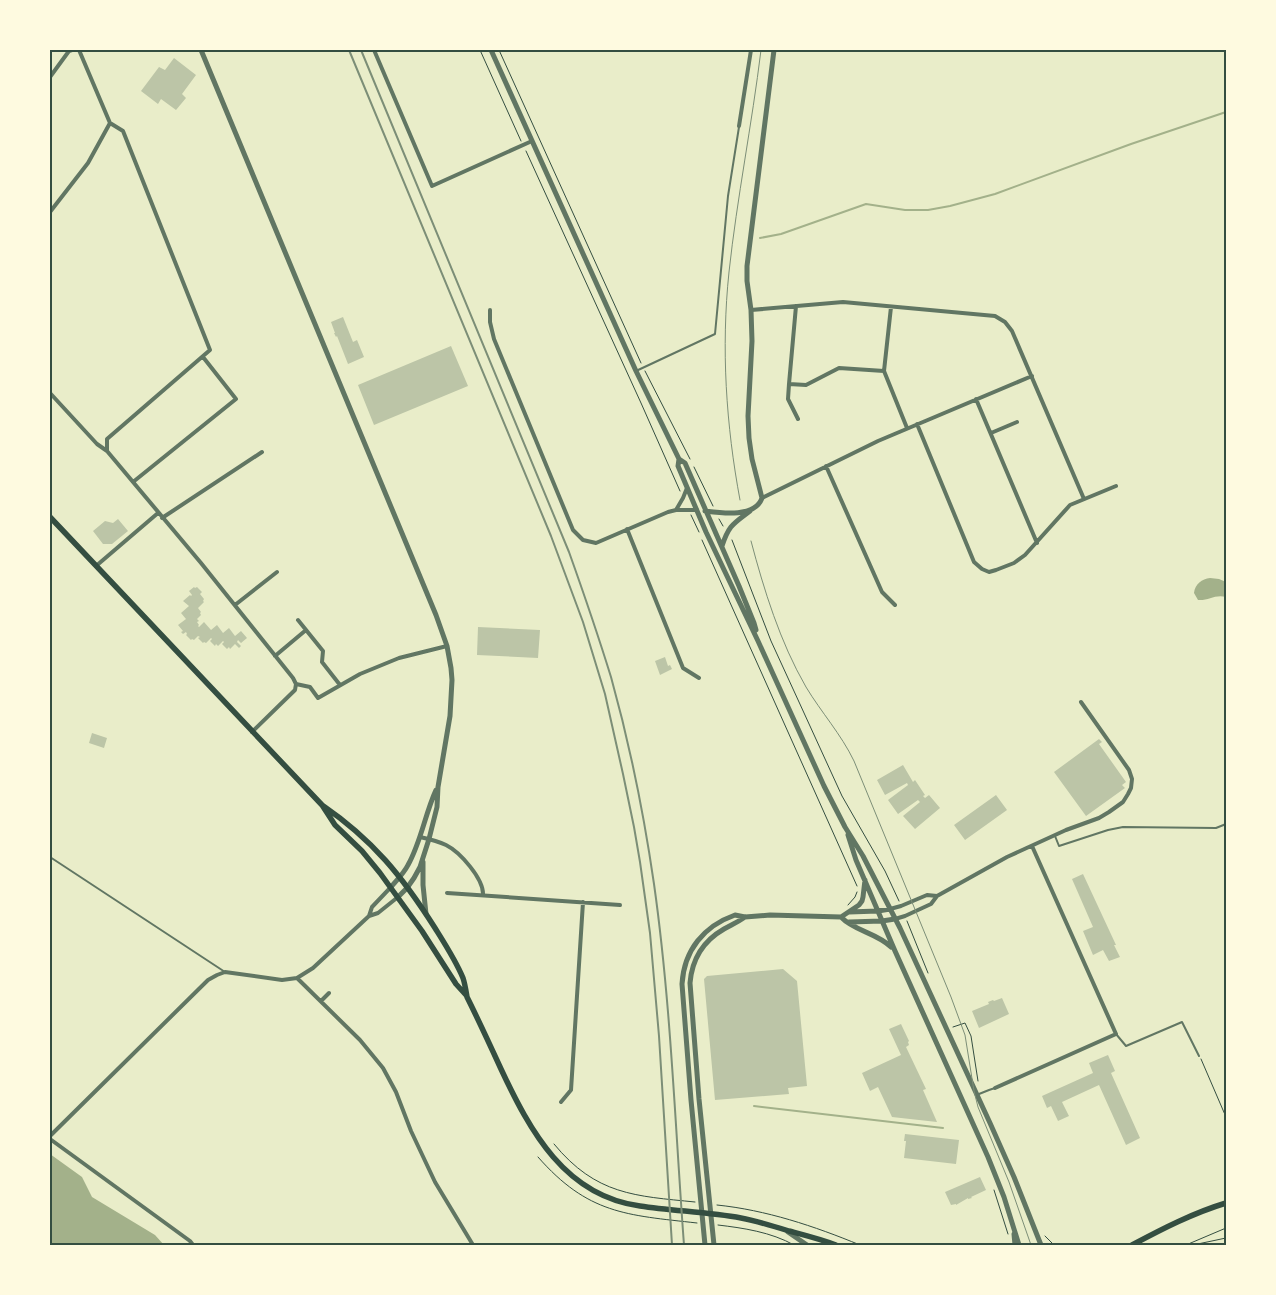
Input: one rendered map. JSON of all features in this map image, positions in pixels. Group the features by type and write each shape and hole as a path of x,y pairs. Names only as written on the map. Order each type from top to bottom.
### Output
{"main road":[{"path":"50,517 322,805 335,825 362,851 391,887 456,984 468,997"},
{"path":"322,805 356,830 383,857 400,877 426,915 464,980 468,997 530,1126 545,1149 566,1171 596,1192 618,1201 638,1206 741,1218 836,1245"},
{"path":"1132,1245 1188,1217 1226,1202"}],"street":[{"path":"50,77 69,51 72,50"},
{"path":"79,50 110,123 123,131 210,350 107,438 107,451"},
{"path":"50,1136 208,980 225,972 282,980 298,978 313,968 369,916 378,913 407,888 424,857 429,839 437,807 438,788 448,732 452,695 451,668 447,646 436,614 202,50"},
{"path":"374,50 432,186 532,141"},
{"path":"491,50 636,371 679,459 678,466 706,532 824,786 890,909 979,1094 1041,1244"},
{"path":"740,126 751,50"},
{"path":"762,498 752,459 749,438 748,416 752,341 751,310 747,281 774,50"},
{"path":"50,212 88,163 110,123"},
{"path":"751,310 843,302 995,316 1005,322 1012,331 1084,499"},
{"path":"796,306 788,400 798,419"},
{"path":"891,307 884,371 907,428"},
{"path":"490,310 490,322 494,339 573,530 583,540 596,543 657,516 676,510 697,510 728,514 739,513 758,506"},
{"path":"133,482 236,399 203,357"},
{"path":"789,384 806,385 840,368 884,371"},
{"path":"722,547 731,526 758,506 762,498 878,440 1032,376"},
{"path":"50,393 97,444 107,451 293,678 296,684 295,690 252,732"},
{"path":"976,399 1037,543"},
{"path":"991,433 1017,422"},
{"path":"917,424 974,562 982,570 989,572 1014,563 1037,543 1070,505 1116,486"},
{"path":"162,518 262,452"},
{"path":"679,459 686,463 754,623 758,641"},
{"path":"826,466 882,592 895,605"},
{"path":"676,510 684,498 687,488"},
{"path":"96,566 158,513"},
{"path":"628,529 683,668 699,678"},
{"path":"235,605 277,572"},
{"path":"298,620 323,651 322,662 340,685"},
{"path":"275,656 306,630"},
{"path":"296,684 310,687 318,698 360,674 399,658 447,646"},
{"path":"845,922 882,921 905,916 931,904 937,896 1007,857 1099,818 1123,802 1131,788 1132,779 1129,770 1081,702"},
{"path":"369,916 372,907 400,877 409,864 438,788"},
{"path":"845,827 856,860 882,921 988,1157 1019,1245"},
{"path":"420,837 448,846 458,854 475,874 483,890 483,895"},
{"path":"995,1088 1116,1034 1032,846"},
{"path":"856,860 863,856"},
{"path":"424,857 423,885 426,915"},
{"path":"705,1245 682,984 686,961 700,937 714,926 735,914 744,917 770,915 841,917 862,901 865,880"},
{"path":"448,893 620,905"},
{"path":"848,912 890,909 927,895 937,896"},
{"path":"561,1102 570,1090 583,902"},
{"path":"714,1245 699,1099 690,983 691,971 698,954 711,938 744,917"},
{"path":"841,917 845,922 887,943 895,951"},
{"path":"298,978 360,1040 382,1068 396,1092 411,1131 435,1182 473,1245"},
{"path":"321,1001 329,993"},
{"path":"691,1100 699,1099"},
{"path":"50,1139 193,1245"},
{"path":"697,1169 706,1169"},
{"path":"1012,1221 1015,1245"},
{"path":"784,1229 807,1245"}],"lane":[{"path":"636,371 714,334 728,196 740,126"},
{"path":"1055,836 1059,846 1108,830 1124,827 1216,828 1226,824"},
{"path":"50,857 225,972"},
{"path":"1116,1034 1126,1046 1182,1022 1199,1056"},
{"path":"979,1094 995,1088"}],"path":[{"path":"480,50 684,498"},
{"path":"499,50 643,368 652,382 728,534 750,584 771,641 842,796 885,871 894,891"},
{"path":"688,510 858,885 855,897"},
{"path":"955,1026 964,1022 971,1036 979,1094"},
{"path":"1199,1056 1226,1117"},
{"path":"554,1144 579,1169 603,1185 620,1192 695,1202"},
{"path":"538,1157 570,1188 610,1210 638,1216 704,1224"},
{"path":"994,1190 1008,1235"},
{"path":"713,1204 788,1220 860,1245"},
{"path":"713,1225 735,1227 772,1236 794,1245"},
{"path":"1186,1245 1226,1228"},
{"path":"1193,1245 1226,1238"}],"shaded area":[{"path":"1210,578 1226,582 1226,597 1218,596 1198,600 1194,593 1197,585"},
{"path":"50,1154 82,1177 92,1197 155,1235 164,1245 50,1245"}],"building":[{"path":"174,58 196,75 182,94 186,98 176,110 161,99 158,104 141,91 159,67 165,70"},
{"path":"343,317 353,342 357,340 364,357 348,364 331,322"},
{"path":"451,346 468,386 374,425 358,385"},
{"path":"118,519 128,531 112,544 103,544 93,531 105,521 113,523"},
{"path":"197,587 202,592 200,594 204,599 204,602 198,608 201,615 197,619 199,621 197,622 198,626 204,622 211,630 217,625 223,633 229,628 235,636 241,631 247,638 241,643 238,640 237,642 241,646 239,648 235,644 230,649 229,647 227,649 222,644 223,641 218,646 216,644 215,646 210,641 211,638 206,643 203,643 198,636 191,640 186,635 186,632 183,634 181,632 183,631 178,625 186,619 181,613 189,606 183,601 192,595 189,591"},
{"path":"478,627 540,630 538,658 477,655"},
{"path":"665,657 668,666 670,665 672,669 660,675 655,661"},
{"path":"92,733 107,738 104,748 89,743"},
{"path":"1099,739 1102,742 1099,744 1126,782 1122,785 1125,788 1086,816 1054,772"},
{"path":"903,765 913,782 915,780 925,795 923,796 925,798 929,795 940,808 915,829 903,816 920,802 918,800 898,814 888,800 908,785 907,783 885,795 877,780"},
{"path":"996,795 1007,810 965,840 954,825"},
{"path":"1083,874 1120,957 1109,961 1103,950 1093,955 1083,931 1093,927 1072,879"},
{"path":"783,969 797,981 807,1086 788,1088 789,1094 715,1100 704,979 707,976"},
{"path":"1002,998 1009,1014 979,1028 972,1011 989,1004 988,1002"},
{"path":"901,1024 909,1041 909,1045 906,1047 926,1089 923,1090 937,1122 892,1117 878,1087 870,1091 862,1073 901,1055 889,1029"},
{"path":"1108,1055 1115,1071 1111,1073 1140,1138 1126,1145 1099,1085 1062,1102 1069,1116 1058,1121 1051,1106 1047,1108 1042,1096 1093,1073 1089,1063"},
{"path":"905,1134 959,1140 956,1164 904,1158"},
{"path":"980,1177 986,1190 956,1205 951,1205 945,1192"}],"waterway":[{"path":"760,238 781,234 866,204 905,210 928,210 995,194 1131,144 1226,112"},
{"path":"754,1106 943,1128"}],"tram line":[{"path":"740,500 728,415 725,329 729,272 736,216 761,50"},
{"path":"751,541 767,597 788,652 806,687 854,761 951,997 965,1035 978,1107 1009,1182 1031,1245"}],"railway":[{"path":"349,50 551,536 583,622 605,694 634,827 650,933 659,1036 672,1245"},
{"path":"361,50 569,552 611,677 641,806 660,929 669,1019 684,1245"}]}
